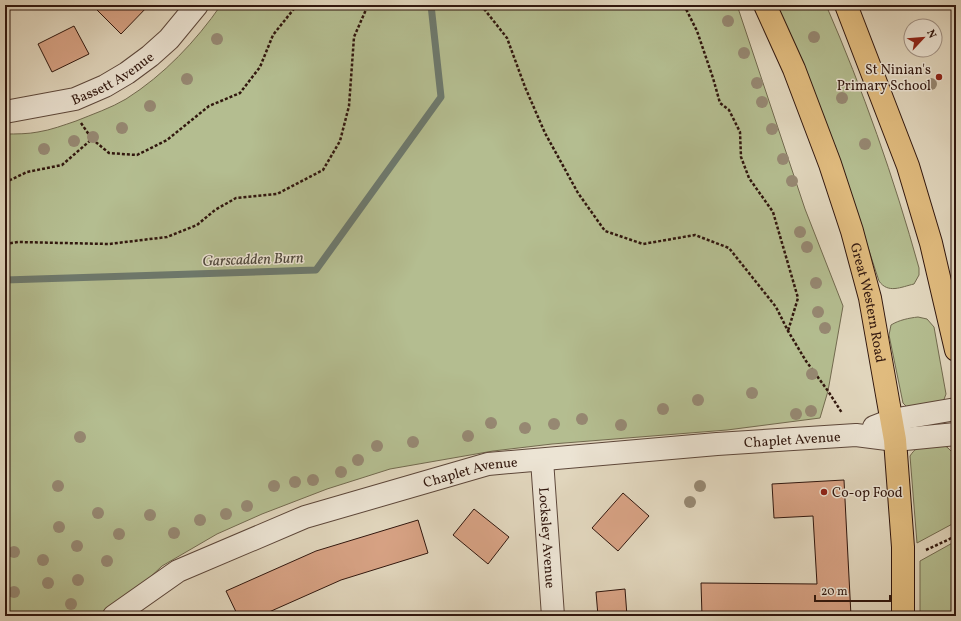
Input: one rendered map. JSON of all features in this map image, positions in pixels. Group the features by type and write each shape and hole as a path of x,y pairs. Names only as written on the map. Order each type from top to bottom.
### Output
{"main road":[{"name":"Great Western Road","path":"764,5 794,69 830,164 852,230 870,298 894,430 903,562 903,616"},
{"path":"846,5 908,166 931,243 956,350"}],"street":[{"name":"Bassett Avenue","path":"5,112 74,99 105,86 128,73 150,56 169,38 197,5"},
{"path":"894,430 956,409"},
{"path":"894,430 956,434"},
{"name":"Chaplet Avenue","path":"114,616 178,571 305,516 488,464 717,444 856,435 894,430"},
{"name":"Locksley Avenue","path":"542,460 553,616"}],"path":[{"path":"5,181 6,182 27,172 62,165 92,139 109,153 137,155 167,140 209,106 240,93 260,67 273,35 297,5"},
{"path":"5,244 18,242 109,244 167,236 197,225 215,210 236,198 277,194 323,170 340,141 349,106 354,38 368,5"},
{"path":"481,5 507,38 525,87 545,134 578,193 605,231 643,244 695,235 729,248 776,307 806,362 828,391"},
{"path":"684,5 697,31 720,103 729,110 740,132 741,157 749,178 773,212 798,298 788,331"},
{"path":"903,562 956,536"}],"green space":[{"path":"221,5 737,5 805,209 843,306 828,391 820,418 727,430 552,444 493,451 390,469 327,489 262,514 217,534 162,566 109,616 5,616 5,134 30,133 53,129 102,111 126,99 140,90 166,68 201,32"},
{"path":"777,5 826,5 853,69 899,201 919,268 919,275 914,284 900,288 891,288 886,287 879,281 836,150"},
{"path":"918,317 927,319 934,327 946,394 943,402 910,410 903,403 889,335 891,325"},
{"path":"943,444 953,453 956,522 917,543 910,456 920,447"},
{"path":"956,541 956,616 920,616 920,561"}],"building":[{"path":"92,5 149,5 121,34"},
{"path":"74,26 89,54 52,72 38,44"},
{"path":"844,480 851,616 702,616 701,583 817,584 813,516 774,518 772,484"},
{"path":"623,493 649,516 618,551 592,528"},
{"path":"474,509 509,537 488,564 453,535"},
{"path":"418,520 428,553 341,580 260,616 238,616 226,591 316,551"},
{"path":"625,589 627,616 598,616 596,592"}],"waterway":[{"name":"Garscadden Burn","path":"5,280 316,270 441,97 431,5"}],"place":[{"name":"St Ninian's Primary School","path":"939,77"},
{"name":"Co-op Food","path":"824,492"}]}
